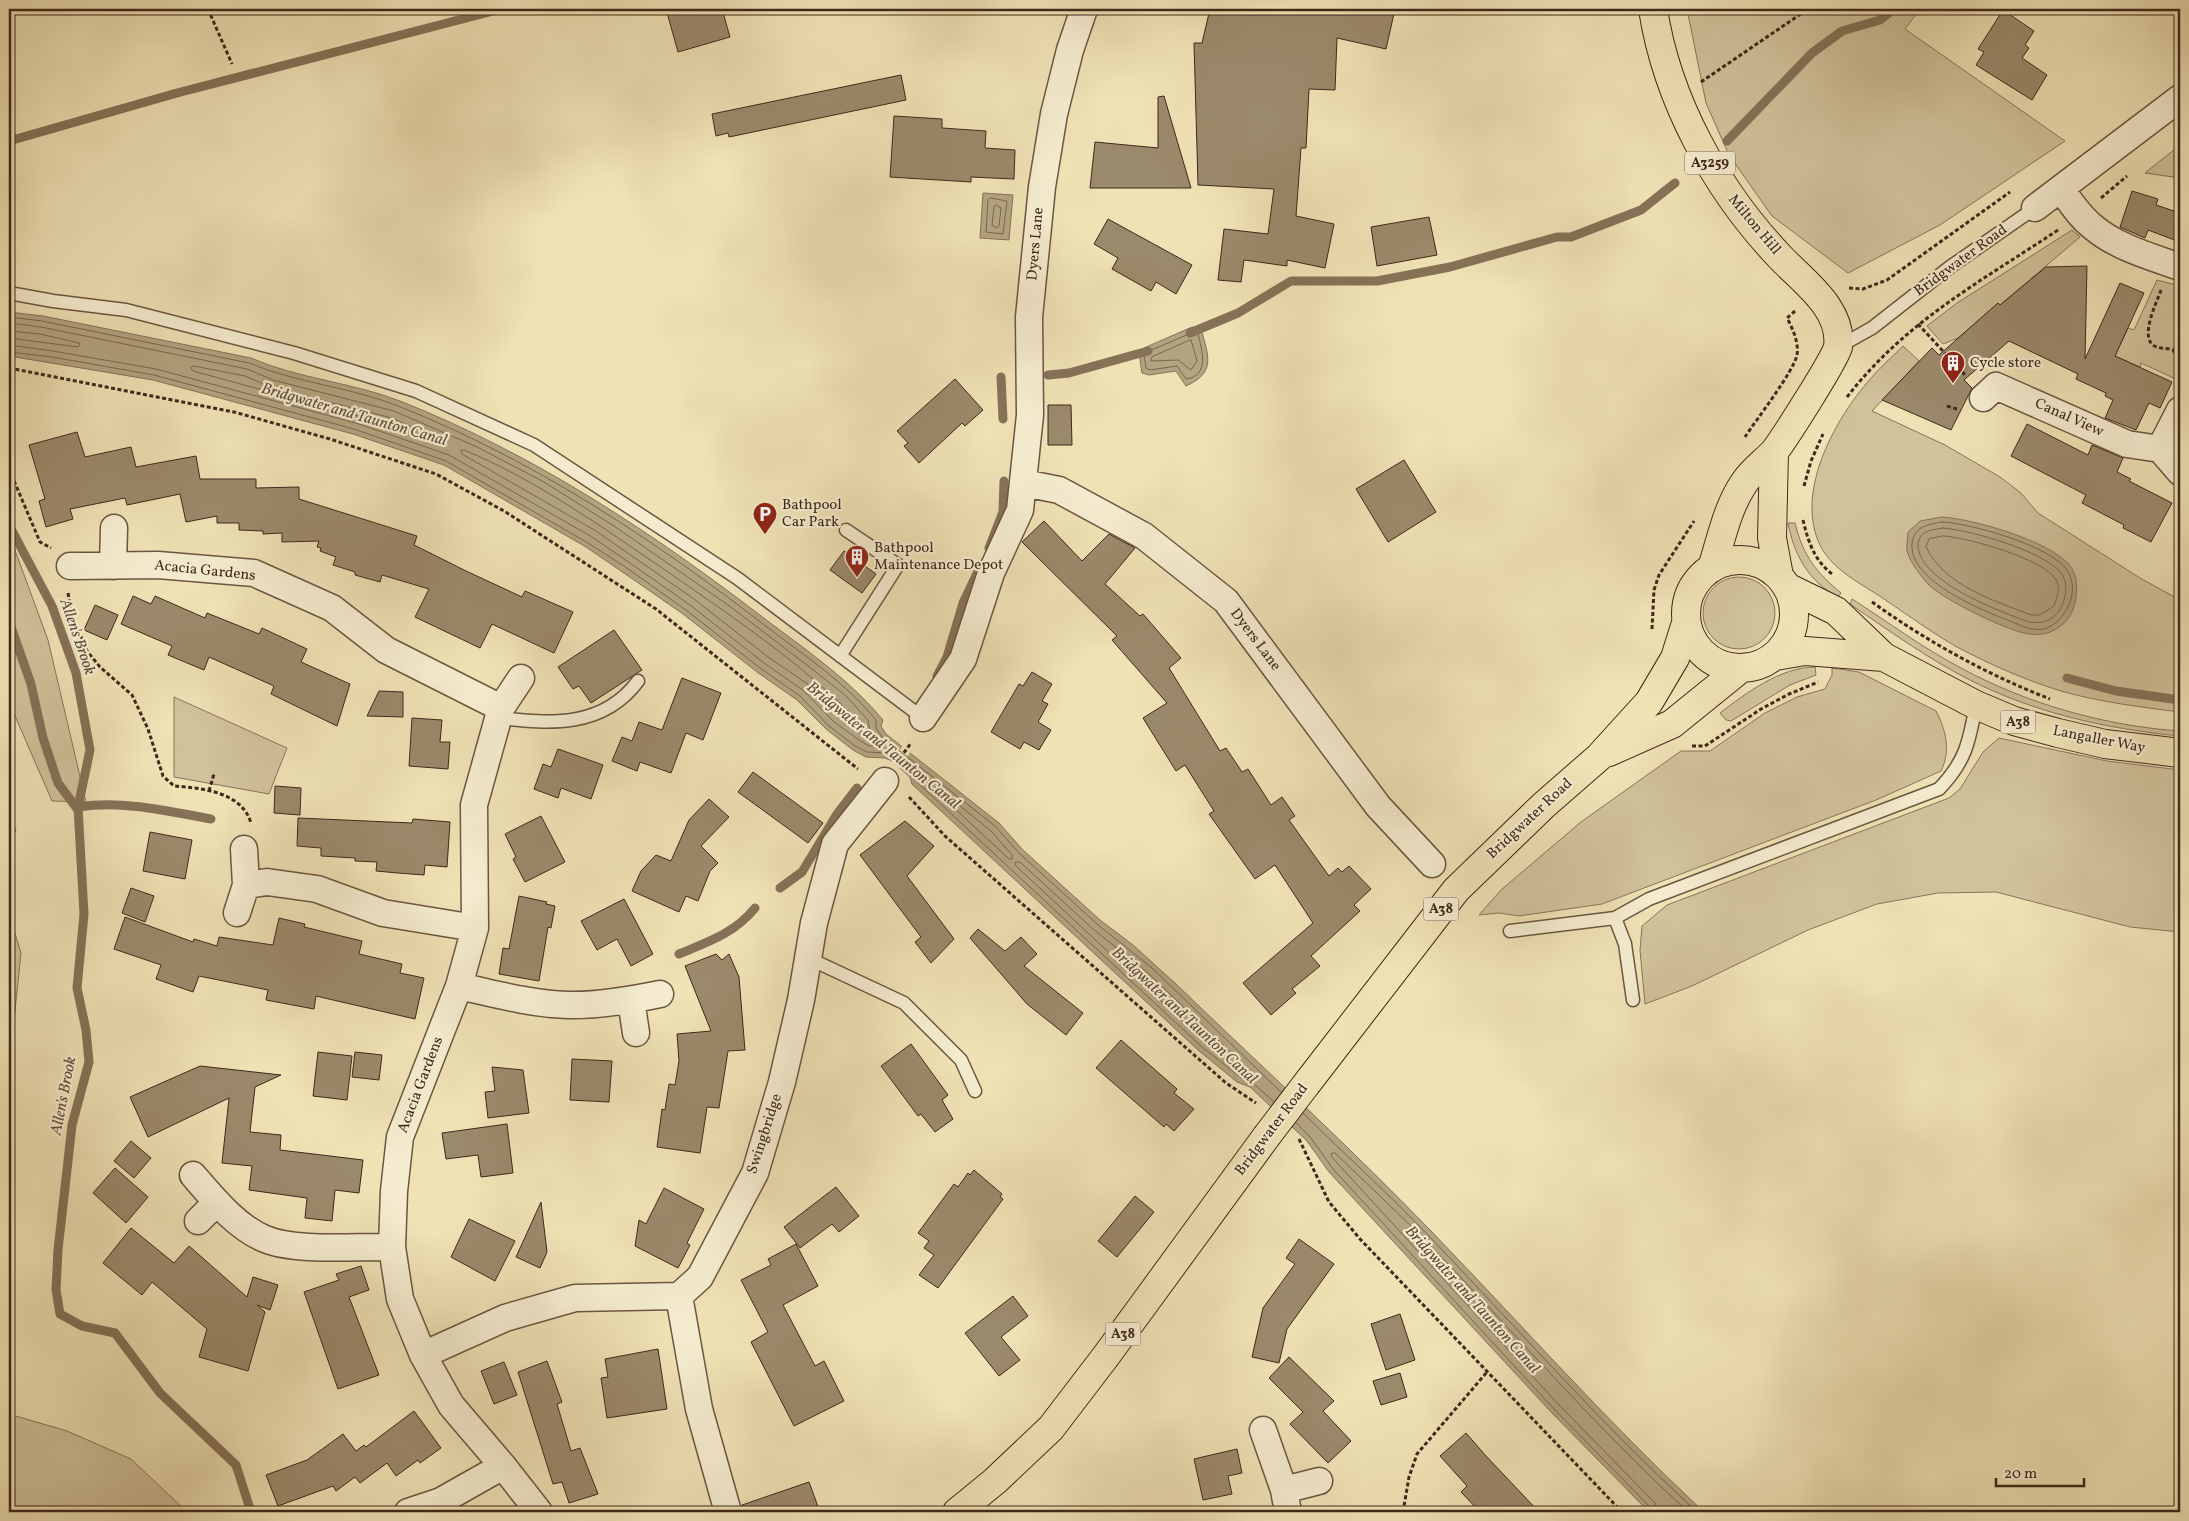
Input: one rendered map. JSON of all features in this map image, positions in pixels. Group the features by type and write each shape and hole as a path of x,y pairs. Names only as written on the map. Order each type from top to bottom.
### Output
{"main road":[{"name":"Milton Hill","path":"1653,9 1662,46 1682,106 1717,176 1760,235 1828,308 1837,331 1838,347"},
{"name":"Bridgwater Road","path":"1712,568 1730,511 1739,493 1757,467 1774,452 1838,347"},
{"path":"1774,452 1772,538 1783,582 1795,611 1794,624 1784,647 1775,656"},
{"name":"A38","path":"1775,656 1764,663 1740,669 1715,663 1704,655 1690,635 1686,622 1688,597 1702,576 1712,568 1723,563 1747,560 1759,564 1783,582"},
{"name":"Langaller Way","path":"1783,582 1844,601 1884,657"},
{"name":"Bridgwater Road","path":"957,1512 995,1482 1051,1428 1266,1137 1456,890 1544,805 1599,757 1649,702 1675,658 1686,622"},
{"name":"Langaller Way","path":"1775,656 1805,651 1884,657 1976,705 2014,721 2106,744 2180,754"},
{"name":"Bridgwater Road","path":"1599,757 1672,724 1740,669"}],"street":[{"name":"Dyers Lane","path":"918,729 963,659 991,573 1020,510 1030,415 1029,317 1042,188 1054,114 1070,50 1084,9"},
{"name":"Bridgwater Road","path":"2034,208 2180,98"},
{"path":"2061,189 2080,215 2094,229 2109,238 2176,265"},
{"name":"Canal View","path":"1983,398 1996,386 2127,444 2160,449"},
{"path":"2180,410 2160,449 2180,472"},
{"name":"Dyers Lane","path":"1024,483 1059,490 1144,536 1226,601 1378,806 1432,864"},
{"path":"114,528 114,566"},
{"name":"Acacia Gardens","path":"70,566 158,566 254,573 332,608 386,650 500,713"},
{"name":"Acacia Gardens","path":"521,678 500,713 474,805 475,928 459,986 400,1137 394,1190 392,1247 400,1299 422,1355 450,1405 503,1466 539,1512"},
{"name":"Swingbridge","path":"679,1296 700,1277 755,1173 782,1082 801,1000 814,923 835,844 891,771"},
{"path":"237,913 246,886 244,849"},
{"path":"246,886 267,882 317,889 383,913 475,928"},
{"path":"459,986 516,999 569,1005 631,1000 660,994"},
{"path":"631,1000 636,1033"},
{"path":"193,1175 217,1202 240,1223 265,1239 292,1245 392,1247"},
{"path":"198,1221 217,1202"},
{"path":"422,1355 505,1318 575,1298 679,1296 699,1409 728,1512"},
{"path":"1263,1430 1286,1501 1319,1481"},
{"path":"408,1512 441,1501 503,1466"}],"lane":[{"name":"Bridgwater Road","path":"1838,347 1872,328 1950,267 2034,208"},
{"path":"9,293 53,302 126,310 294,353 416,391 534,445 737,578 840,656 918,729"},
{"path":"840,656 898,566 846,530"},
{"path":"500,713 538,723 589,718 617,704 638,681"},
{"path":"1510,931 1615,918 1649,899 1940,789 1956,772 1964,754 1976,705"},
{"path":"1615,918 1625,944 1633,1000"},
{"path":"808,958 904,1003 961,1060 975,1091"}],"path":[{"path":"208,9 232,64"},
{"path":"1697,84 1808,9"},
{"path":"1844,401 1885,352 1918,324 1953,297 2080,215 2135,170"},
{"path":"2176,265 2148,325 2151,342 2156,347 2173,350 2180,362"},
{"path":"1918,324 1956,367"},
{"path":"9,368 234,412 339,442 436,474 504,511 656,609 857,768 891,771 918,729"},
{"path":"1946,406 1960,410"},
{"path":"1803,496 1811,461 1827,426"},
{"path":"9,469 40,542 53,550 69,552 68,593 79,633 87,650 100,667 132,695 148,729 163,776 174,786 227,795 239,802 250,819 258,845 244,849"},
{"path":"1652,632 1654,590 1659,576 1670,556 1697,517"},
{"path":"1802,518 1811,549 1820,565 1833,575"},
{"path":"1844,601 2004,681 2056,701"},
{"path":"1655,732 1681,745 1705,746 1761,709 1790,694 1820,682 1825,667 1824,653"},
{"path":"209,791 214,774"},
{"path":"1403,1512 1409,1477 1417,1454 1487,1372"}],"shaded area":[{"path":"1687,9 1920,9 1905,29 2065,141 1940,225 1848,273 1772,216 1729,155 1706,103"},
{"path":"2180,145 2180,178 2145,173"},
{"path":"2072,230 2080,237 1958,338 1943,344 1927,326 1957,303"},
{"path":"2157,280 2180,286 2180,381 2141,363 2140,367 2115,356 2128,328 2134,330"},
{"path":"1903,346 1919,361 1872,411 1945,445 2000,477 2021,493 2038,513 2140,578 2180,600 2180,712 2120,704 2075,695 2034,682 1994,665 1957,647 1929,630 1849,576 1827,556 1821,547 1814,527 1812,505 1821,461 1830,439 1853,400 1875,374"},
{"path":"1788,523 1795,523 1806,554 1824,578 1841,593 1838,597 1819,584 1804,566 1794,546"},
{"path":"9,534 48,640 86,802 52,801 9,702"},
{"path":"1739,577 1759,583 1769,593 1775,613 1769,633 1759,643 1739,649 1719,643 1709,633 1703,613 1709,593 1719,583"},
{"path":"1852,599 1919,643 1986,681 2068,711 2124,724 2180,731 2180,736 2125,729 2071,718 1993,691 1953,671 1908,643 1850,604"},
{"path":"1815,667 1816,675 1790,685 1731,721 1726,720 1720,713 1764,682 1789,671"},
{"path":"1832,668 1859,672 1936,711 1945,733 1946,741 1946,756 1941,771 1876,800 1602,904 1519,916 1499,913 1479,915 1501,890 1581,822 1681,751 1710,751 1765,713 1797,697 1825,689 1832,675"},
{"path":"174,697 287,748 269,794 174,777"},
{"path":"1999,738 2107,761 2180,770 2180,932 2130,927 1996,892 1938,893 1877,904 1808,930 1692,986 1645,1004 1640,950 1642,926 1667,905 1949,798 1960,789 1983,752"},
{"path":"9,818 16,830 9,845"},
{"path":"9,914 21,953 9,1069"},
{"path":"9,1414 67,1431 131,1459 187,1512 9,1512"}],"water":[{"path":"983,193 1013,195 1009,240 980,238"},
{"name":"Bridgwater and Taunton Canal","path":"9,312 43,316 251,358 288,371 363,389 400,401 450,422 546,471 637,527 726,589 799,644 857,692 883,720 881,726 886,734 999,823 1023,850 1100,920 1133,945 1176,984 1400,1199 1599,1409 1704,1512 1649,1512 1551,1412 1329,1172 1307,1141 1250,1087 1237,1082 1198,1050 912,784 910,777 892,761 885,758 866,757 853,750 826,729 797,700 757,672 683,614 586,547 444,465 353,434 153,380 9,356"},
{"path":"1192,327 1201,328 1208,355 1206,369 1196,381 1186,386 1176,371 1149,375 1142,373 1139,353 1144,348"},
{"path":"1942,517 1973,522 2011,533 2047,548 2061,557 2073,570 2076,585 2074,606 2065,622 2055,630 2044,634 2019,632 1978,614 1930,586 1923,579 1909,555 1907,549 1908,532 1920,521"}],"pier":[{"path":"904,744 912,750 898,770 891,763"}],"building":[{"path":"666,9 722,9 730,37 678,52"},
{"path":"1210,9 1395,9 1386,49 1337,38 1335,90 1309,89 1306,148 1301,148 1296,216 1334,224 1325,268 1287,260 1287,266 1244,260 1241,282 1218,280 1224,229 1268,234 1274,189 1198,185 1194,43 1202,43"},
{"path":"2003,10 2034,31 2025,45 2029,48 2022,58 2047,75 2032,100 1976,65 1984,52 1978,49"},
{"path":"901,75 906,100 729,137 728,133 716,136 712,114"},
{"path":"1164,96 1191,188 1090,188 1095,142 1158,148 1158,97"},
{"path":"894,116 942,119 942,128 986,131 985,148 1015,150 1014,179 971,177 971,182 890,177"},
{"path":"2132,191 2158,199 2156,205 2180,213 2180,242 2148,230 2145,238 2120,227"},
{"path":"1429,217 1437,255 1377,266 1371,227"},
{"path":"1108,219 1192,265 1176,294 1156,282 1151,291 1112,269 1118,258 1094,244"},
{"path":"2087,266 2085,359 2120,283 2144,293 2115,356 2172,382 2160,408 2149,403 2136,430 2105,418 2113,400 2105,396 2106,393 2076,379 2078,374 2009,341 1964,380 1972,388 1951,430 1882,400 1932,348 1939,355 1998,303 2000,305 2046,267"},
{"path":"955,379 983,410 965,426 962,423 919,463 904,446 908,443 897,431"},
{"path":"1048,405 1071,405 1072,445 1048,445"},
{"path":"2027,424 2088,455 2092,445 2123,458 2117,472 2131,479 2129,481 2172,503 2151,542 2123,528 2124,525 2082,503 2086,495 2011,456"},
{"path":"77,432 85,457 131,447 136,467 196,456 200,479 256,479 256,488 299,487 299,499 417,536 414,545 464,570 522,597 525,591 573,612 554,653 492,624 480,648 415,617 429,589 382,575 380,582 355,575 355,572 333,565 336,557 320,551 321,548 317,547 319,541 282,542 282,533 263,534 263,531 239,530 239,523 217,523 217,516 186,522 180,494 127,505 125,498 70,509 73,519 46,527 39,501 45,499 29,445"},
{"path":"1404,460 1436,512 1388,542 1356,489"},
{"path":"1044,521 1082,561 1109,534 1135,548 1105,584 1140,616 1143,614 1181,658 1169,668 1220,751 1226,748 1242,772 1248,769 1271,805 1282,797 1295,816 1289,820 1329,876 1338,868 1342,872 1349,866 1371,889 1354,905 1360,911 1311,956 1320,966 1292,989 1296,993 1271,1015 1243,983 1313,923 1275,865 1255,879 1209,814 1214,811 1185,765 1176,771 1143,718 1167,703 1112,640 1117,636 1022,542"},
{"name":"Bathpool Maintenance Depot","path":"844,551 876,574 862,593 830,570"},
{"path":"133,596 151,604 155,596 205,618 207,613 259,634 262,628 307,649 301,662 350,684 337,726 271,694 274,686 209,657 204,670 168,655 172,646 121,624"},
{"path":"95,605 118,615 107,640 84,630"},
{"path":"614,630 642,670 591,703 579,686 573,689 558,667"},
{"path":"1032,672 1052,684 1042,701 1048,704 1038,722 1051,730 1039,750 1024,742 1020,749 991,732 1019,684 1023,686"},
{"path":"682,678 721,693 703,740 686,733 671,773 640,762 637,771 612,761 622,737 632,741 639,722 662,730"},
{"path":"379,691 403,692 403,717 367,716"},
{"path":"412,718 442,720 440,742 450,742 448,769 409,766"},
{"path":"558,749 603,765 591,799 561,788 558,798 534,789 543,764 551,767"},
{"path":"753,772 823,823 808,843 738,792"},
{"path":"275,786 301,788 300,815 274,813"},
{"path":"709,799 729,817 701,846 718,863 710,871 698,901 686,896 679,912 632,891 641,871 656,855 671,861 689,820"},
{"path":"541,816 565,862 525,882 513,859 516,857 505,834"},
{"path":"298,818 412,823 413,819 450,822 447,867 425,865 424,875 398,873 376,871 377,862 355,861 355,858 321,856 321,848 297,846"},
{"path":"905,821 934,846 907,876 954,939 931,963 915,942 921,937 860,855"},
{"path":"150,832 192,840 185,879 143,871"},
{"path":"131,888 154,896 145,922 122,913"},
{"path":"519,896 547,902 546,904 555,906 551,928 548,927 539,981 499,974 503,948 509,949"},
{"path":"624,899 653,954 631,966 617,939 597,950 581,921"},
{"path":"125,917 193,942 194,939 217,946 219,937 273,945 279,918 305,924 304,927 362,941 359,954 402,964 400,973 424,978 415,1019 316,996 314,1009 266,1000 268,990 199,976 193,992 156,979 161,965 114,949"},
{"path":"978,929 1005,951 1021,937 1037,954 1024,966 1083,1013 1066,1035 1027,1004 970,938"},
{"path":"716,954 722,960 729,954 739,977 745,1050 728,1051 719,1108 707,1107 700,1153 657,1147 662,1109 665,1110 669,1084 675,1085 679,1061 677,1034 711,1031 685,966"},
{"path":"1121,1040 1177,1089 1174,1093 1194,1109 1174,1131 1166,1124 1164,1127 1096,1068"},
{"path":"911,1044 948,1095 942,1100 953,1119 935,1132 921,1114 918,1116 881,1066"},
{"path":"318,1052 352,1056 347,1100 313,1096"},
{"path":"355,1052 382,1055 379,1080 352,1077"},
{"path":"572,1059 612,1061 609,1102 570,1100"},
{"path":"200,1066 281,1075 255,1087 250,1132 281,1135 280,1150 363,1160 359,1193 335,1190 332,1221 305,1218 307,1198 249,1190 252,1166 222,1163 229,1098 148,1137 130,1097"},
{"path":"492,1067 523,1070 529,1113 488,1118 485,1092 495,1091"},
{"path":"507,1124 513,1173 481,1177 478,1155 446,1159 442,1133"},
{"path":"131,1141 151,1158 134,1178 114,1161"},
{"path":"115,1168 148,1197 126,1223 93,1193"},
{"path":"974,1170 1002,1194 1000,1197 1003,1199 938,1288 919,1275 934,1255 924,1248 929,1241 918,1233 954,1184 958,1187 968,1173 970,1175"},
{"path":"836,1187 859,1216 839,1232 832,1224 800,1248 784,1227"},
{"path":"664,1188 704,1209 687,1243 690,1245 678,1268 635,1246 639,1220 646,1224"},
{"path":"1135,1196 1154,1212 1117,1257 1098,1241"},
{"path":"541,1202 547,1252 540,1268 516,1257"},
{"path":"469,1219 515,1241 495,1281 451,1257"},
{"path":"131,1228 174,1263 189,1246 247,1297 253,1277 278,1285 270,1310 257,1305 265,1312 248,1371 199,1357 207,1329 152,1282 142,1295 103,1263"},
{"path":"1299,1239 1334,1264 1287,1329 1279,1363 1252,1357 1263,1308 1295,1264 1286,1258"},
{"path":"796,1244 818,1286 783,1305 815,1366 824,1361 844,1401 794,1426 751,1342 768,1332 741,1280 771,1265 768,1259"},
{"path":"361,1266 369,1290 349,1297 379,1375 338,1389 304,1292 339,1280 336,1274"},
{"path":"1013,1296 1028,1316 1001,1337 1020,1360 999,1376 965,1333"},
{"path":"1400,1314 1415,1360 1386,1370 1371,1324"},
{"path":"658,1349 667,1409 607,1418 601,1378 608,1377 605,1359"},
{"path":"1289,1357 1334,1401 1323,1411 1351,1441 1328,1463 1290,1424 1303,1412 1269,1378"},
{"path":"547,1361 562,1402 557,1404 571,1451 580,1448 598,1494 569,1503 562,1482 553,1484 518,1372"},
{"path":"504,1362 517,1395 494,1404 481,1371"},
{"path":"1400,1373 1407,1397 1381,1405 1373,1381"},
{"path":"414,1411 441,1448 420,1463 418,1460 396,1476 387,1463 360,1483 355,1477 336,1491 333,1486 278,1506 266,1475 307,1460 343,1434 356,1451 364,1445 366,1447"},
{"path":"1466,1433 1539,1512 1480,1512 1461,1492 1467,1486 1440,1456"},
{"path":"1237,1449 1242,1473 1228,1476 1232,1494 1203,1500 1194,1459"},
{"path":"809,1482 820,1512 743,1512 742,1505"}],"waterway":[{"path":"9,141 177,93 501,9"},
{"path":"1727,141 1812,53 1842,31 1880,20 1894,9"},
{"path":"1190,333 1238,313 1291,281 1377,281 1450,267 1557,237 1571,237 1641,210 1675,183"},
{"path":"1048,375 1069,373 1148,351"},
{"path":"1001,377 1003,419"},
{"path":"989,548 1003,512 1004,481"},
{"name":"Allen's Brook","path":"9,525 52,606 76,673 90,750 78,807 84,914 77,988 86,1030 89,1062 72,1125 58,1250 56,1290 60,1314 82,1326 115,1333 160,1393 236,1465 251,1512"},
{"path":"937,676 947,657 963,603 981,565"},
{"path":"9,621 31,684 43,738 58,783 78,810"},
{"path":"2067,678 2116,691 2180,700"},
{"path":"780,888 802,872 837,814 857,788"},
{"path":"78,807 95,805 128,806 211,819"},
{"path":"679,954 711,941 730,930 755,908"}],"place":[{"name":"Cycle store","path":"1953,384"},
{"name":"Bathpool Car Park","path":"765,535"},
{"name":"Bathpool Maintenance Depot","path":"857,578"}]}
